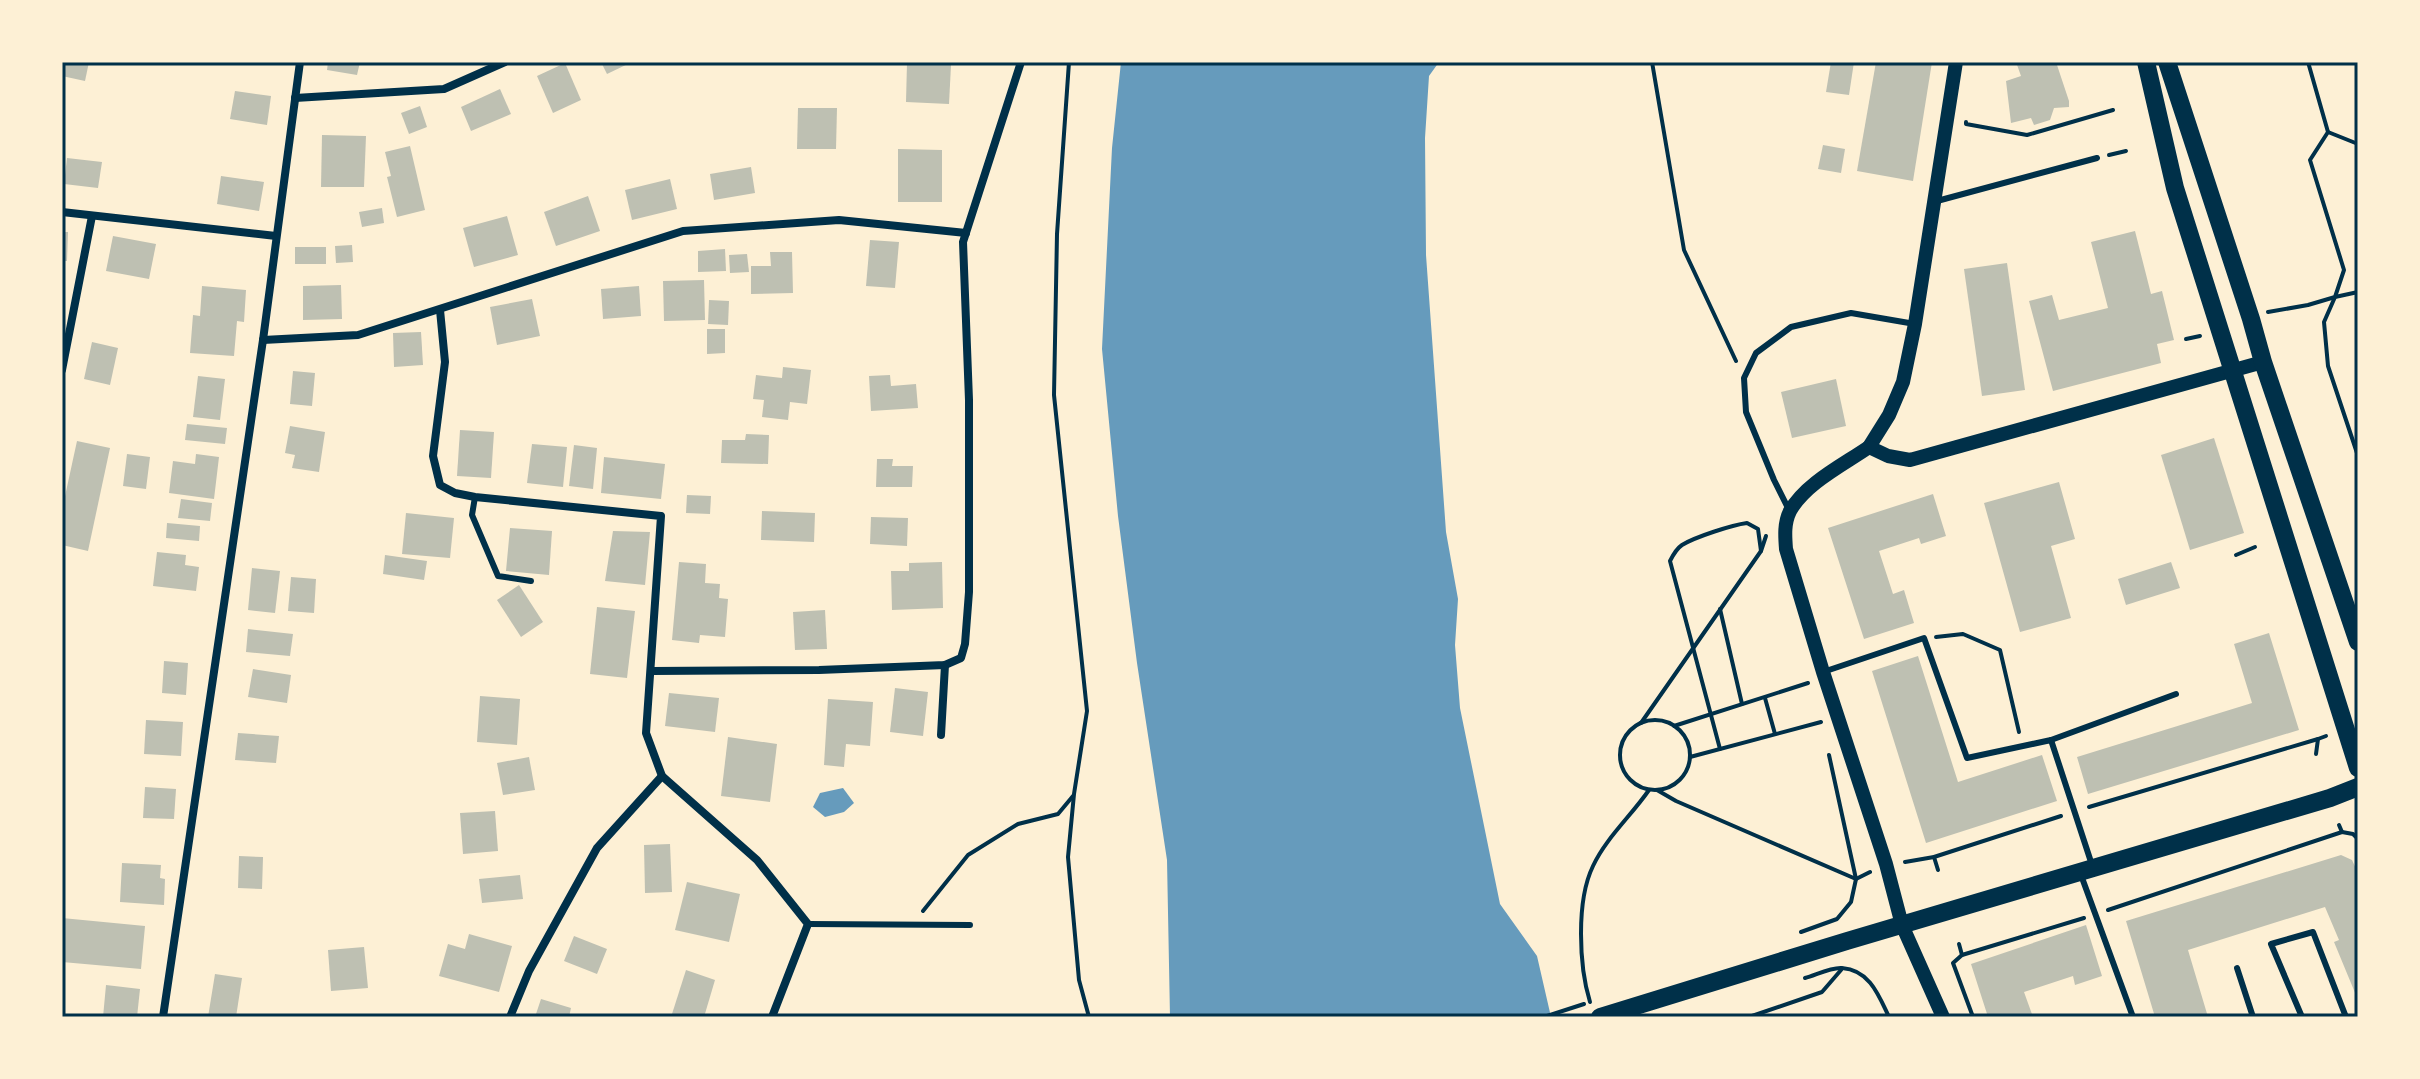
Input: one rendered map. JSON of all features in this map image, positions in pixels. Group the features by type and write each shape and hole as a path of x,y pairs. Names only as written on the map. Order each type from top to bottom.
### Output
{"main road":[{"path":"2146,62 2175,188 2358,768"},
{"path":"2167,62 2263,362 2358,642"},
{"path":"1595,1011 1695,987 2330,798 2358,787"}],"street":[{"path":"163,1017 263,340 300,62"},
{"path":"295,98 444,89 505,62"},
{"path":"652,671 819,670 945,665 961,658 969,592 969,400 963,242 1021,62"},
{"path":"1943,1017 1902,925 1886,864 1786,549 1784,531 1790,512 1806,492 1869,447 1889,415 1903,382 1956,62"},
{"path":"62,212 276,236"},
{"path":"62,370 92,216"},
{"path":"263,340 358,335 683,231 839,220 966,233"},
{"path":"440,310 445,362 433,456 440,485 455,493 475,497 661,516 646,733 662,776 757,860 808,924 772,1017"},
{"path":"1869,447 1888,456 1910,460 2263,362"},
{"path":"941,735 945,665"},
{"path":"510,1017 529,971 597,848 662,776"}],"lane":[{"path":"1933,202 2097,158"},
{"path":"1790,512 1746,412 1744,378 1756,353 1791,327 1851,313 1915,324"},
{"path":"475,497 472,515 498,576 531,581"},
{"path":"1823,672 1924,638 1967,758 2051,740 2176,694"},
{"path":"2051,740 2075,811 2095,914 2133,1017"},
{"path":"808,924 970,925"},
{"path":"2302,1017 2271,944 2313,932 2346,1017"},
{"path":"2237,968 2253,1017"}],"path":[{"path":"1069,62 1057,234 1054,395 1087,711 1068,857 1079,980 1089,1017"},
{"path":"1652,62 1684,250 1744,378"},
{"path":"2308,62 2328,132 2310,160 2344,270 2324,322 2328,366 2358,456"},
{"path":"1968,111 1966,124 2027,135 2113,110"},
{"path":"2328,132 2358,144"},
{"path":"2270,311 2358,292"},
{"path":"1641,723 1664,721 1674,726 1686,740 1690,757 1683,776 1667,788 1649,790 1629,779 1620,759 1625,738 1641,723 1761,551 1767,533 1790,512"},
{"path":"1720,749 1670,561 1681,545 1737,524 1747,523 1758,529 1761,551"},
{"path":"2236,555 2255,547"},
{"path":"1720,609 1742,704"},
{"path":"1924,638 1963,634 2000,650 2023,746"},
{"path":"1674,726 1811,682"},
{"path":"1764,697 1775,734"},
{"path":"1690,757 1821,722"},
{"path":"1886,864 1934,857 2326,736"},
{"path":"2316,754 2318,739"},
{"path":"1595,1011 1584,982 1581,912 1592,867 1616,830 1649,790"},
{"path":"1657,790 1856,879 1851,902 1837,919 1793,935"},
{"path":"913,925 968,855 1018,824 1058,814 1074,794"},
{"path":"2339,825 2342,832"},
{"path":"1973,1017 1953,963 1962,955 2342,832 2353,834 2358,839"},
{"path":"1934,857 1938,870"},
{"path":"1959,944 1962,955"},
{"path":"1749,1017 1822,992 1842,968"},
{"path":"1800,979 1842,968 1863,975 1874,985 1889,1017"}],"water":[{"path":"1121,62 1439,62 1429,76 1425,138 1426,255 1446,532 1458,599 1455,645 1460,708 1500,904 1537,956 1551,1017 1170,1017 1167,860 1118,516 1102,349 1112,148"},
{"path":"843,788 854,803 844,812 825,817 813,807 820,793"}],"building":[{"path":"63,62 89,62 85,81 62,76"},
{"path":"328,62 360,62 357,75 327,70"},
{"path":"601,62 632,62 607,74"},
{"path":"1831,62 1854,62 1849,95 1826,92"},
{"path":"1876,62 1932,62 1913,181 1857,171"},
{"path":"2016,62 2056,62 2069,107 2054,108 2050,120 2034,125 2031,118 2011,123 2006,81 2021,76"},
{"path":"565,63 581,100 553,113 537,76"},
{"path":"907,63 951,65 949,104 906,102"},
{"path":"500,89 511,114 471,131 461,107"},
{"path":"235,91 271,96 267,125 230,119"},
{"path":"420,106 427,127 409,134 401,113"},
{"path":"798,108 837,108 836,149 797,149"},
{"path":"322,135 366,136 364,187 321,187"},
{"path":"1823,145 1845,149 1841,173 1818,169"},
{"path":"410,146 425,210 397,217 387,177 391,176 385,152"},
{"path":"898,149 942,150 942,202 898,202"},
{"path":"67,158 102,162 98,188 64,184"},
{"path":"751,167 755,193 714,200 710,174"},
{"path":"221,176 264,182 259,211 217,204"},
{"path":"670,179 677,209 632,220 625,190"},
{"path":"588,196 600,231 556,246 544,212"},
{"path":"382,208 384,223 362,227 359,212"},
{"path":"507,216 518,255 474,267 463,228"},
{"path":"2135,231 2151,294 2162,291 2174,340 2157,344 2161,363 2053,391 2029,301 2052,295 2059,320 2108,308 2091,242"},
{"path":"62,232 68,232 67,261 62,261"},
{"path":"113,236 156,244 149,279 106,271"},
{"path":"870,240 899,242 895,288 866,286"},
{"path":"352,245 353,262 336,263 335,246"},
{"path":"295,247 326,247 326,264 295,264"},
{"path":"725,249 726,271 698,272 698,251"},
{"path":"770,252 792,252 793,293 751,294 751,266 771,266"},
{"path":"747,254 749,272 730,273 729,255"},
{"path":"2007,263 2025,390 1982,396 1964,269"},
{"path":"704,280 705,320 664,321 663,281"},
{"path":"341,285 342,319 303,320 303,286"},
{"path":"202,286 246,290 244,322 237,321 234,356 190,353 193,315 200,316"},
{"path":"639,286 641,316 603,319 601,289"},
{"path":"532,299 540,336 497,345 490,307"},
{"path":"709,300 729,301 728,325 708,324"},
{"path":"707,329 725,329 725,353 707,354"},
{"path":"421,332 423,365 394,367 393,333"},
{"path":"92,342 118,348 110,385 84,379"},
{"path":"783,367 811,370 807,404 790,402 788,420 762,417 764,400 753,399 756,375 782,378"},
{"path":"293,371 315,373 312,406 290,404"},
{"path":"890,375 891,386 916,384 918,408 871,411 869,376"},
{"path":"198,376 225,379 220,420 193,417"},
{"path":"1836,379 1846,426 1792,438 1781,392"},
{"path":"187,424 227,428 225,444 185,440"},
{"path":"290,426 325,432 319,472 292,468 295,455 285,453"},
{"path":"460,430 494,432 491,478 457,476"},
{"path":"746,434 769,435 768,464 721,463 722,440 745,440"},
{"path":"2214,438 2244,533 2190,550 2161,455"},
{"path":"77,441 110,448 88,551 62,545 62,510"},
{"path":"532,444 567,447 563,487 527,483"},
{"path":"574,445 597,448 593,489 569,486"},
{"path":"127,454 150,457 146,489 123,486"},
{"path":"196,454 219,457 214,499 169,493 173,461 195,464"},
{"path":"604,457 665,464 661,499 601,493"},
{"path":"877,459 893,459 892,466 913,466 912,487 876,487"},
{"path":"2059,482 2075,539 2051,546 2071,618 2020,632 1984,503"},
{"path":"1933,494 1946,536 1921,544 1919,538 1879,551 1893,594 1904,590 1914,623 1864,639 1828,528"},
{"path":"687,495 711,496 710,514 686,513"},
{"path":"181,499 212,503 210,521 178,518"},
{"path":"762,511 815,513 814,542 761,540"},
{"path":"406,513 454,518 450,558 402,554"},
{"path":"871,517 908,518 907,546 870,544"},
{"path":"167,523 200,526 199,541 166,538"},
{"path":"510,528 552,531 549,575 506,571"},
{"path":"613,531 650,532 645,585 605,581"},
{"path":"157,552 186,555 185,565 199,567 196,591 153,586"},
{"path":"385,555 427,561 424,580 383,574"},
{"path":"679,562 706,564 705,583 720,584 719,598 728,599 725,637 700,635 699,643 672,640"},
{"path":"942,562 943,608 892,610 891,571 909,571 909,563"},
{"path":"2171,562 2180,588 2126,605 2118,579"},
{"path":"252,568 280,571 275,613 248,610"},
{"path":"291,577 316,579 314,613 288,611"},
{"path":"519,585 543,622 521,637 497,600"},
{"path":"597,607 635,611 627,678 590,674"},
{"path":"825,610 827,649 795,650 793,612"},
{"path":"248,629 293,634 290,656 246,652"},
{"path":"2269,633 2299,730 2088,794 2077,757 2252,703 2234,644"},
{"path":"1918,656 1958,782 2042,755 2057,801 1926,843 1872,671"},
{"path":"164,661 188,663 186,695 162,693"},
{"path":"253,669 291,675 287,703 248,697"},
{"path":"895,688 928,692 923,736 890,732"},
{"path":"669,693 719,698 715,732 665,726"},
{"path":"480,696 520,699 517,745 477,742"},
{"path":"828,699 873,702 870,746 846,744 844,767 824,765"},
{"path":"146,720 183,722 181,756 144,754"},
{"path":"238,733 279,736 276,763 235,760"},
{"path":"728,737 777,744 770,802 721,796"},
{"path":"529,757 535,790 503,795 497,763"},
{"path":"145,787 176,789 174,819 143,818"},
{"path":"495,811 498,851 463,854 460,813"},
{"path":"670,844 672,892 645,893 644,845"},
{"path":"2341,855 2352,860 2358,873 2358,1000 2334,942 2339,940 2325,907 2188,950 2208,1017 2155,1017 2126,921"},
{"path":"239,856 263,857 262,889 238,888"},
{"path":"122,863 161,865 160,878 165,879 164,905 120,902"},
{"path":"520,875 523,899 482,903 479,879"},
{"path":"687,882 740,894 729,942 675,930"},
{"path":"62,918 145,926 141,969 62,962"},
{"path":"2086,925 2102,976 2075,985 2073,976 2024,992 2033,1017 1988,1017 1971,964"},
{"path":"469,934 512,946 499,992 439,976 448,944 465,949"},
{"path":"574,936 607,949 597,974 564,961"},
{"path":"364,947 368,988 331,991 328,950"},
{"path":"686,970 715,980 704,1017 672,1014"},
{"path":"215,974 242,978 236,1017 208,1017"},
{"path":"106,985 140,989 137,1017 103,1017"},
{"path":"541,999 571,1008 569,1017 535,1017"}]}
